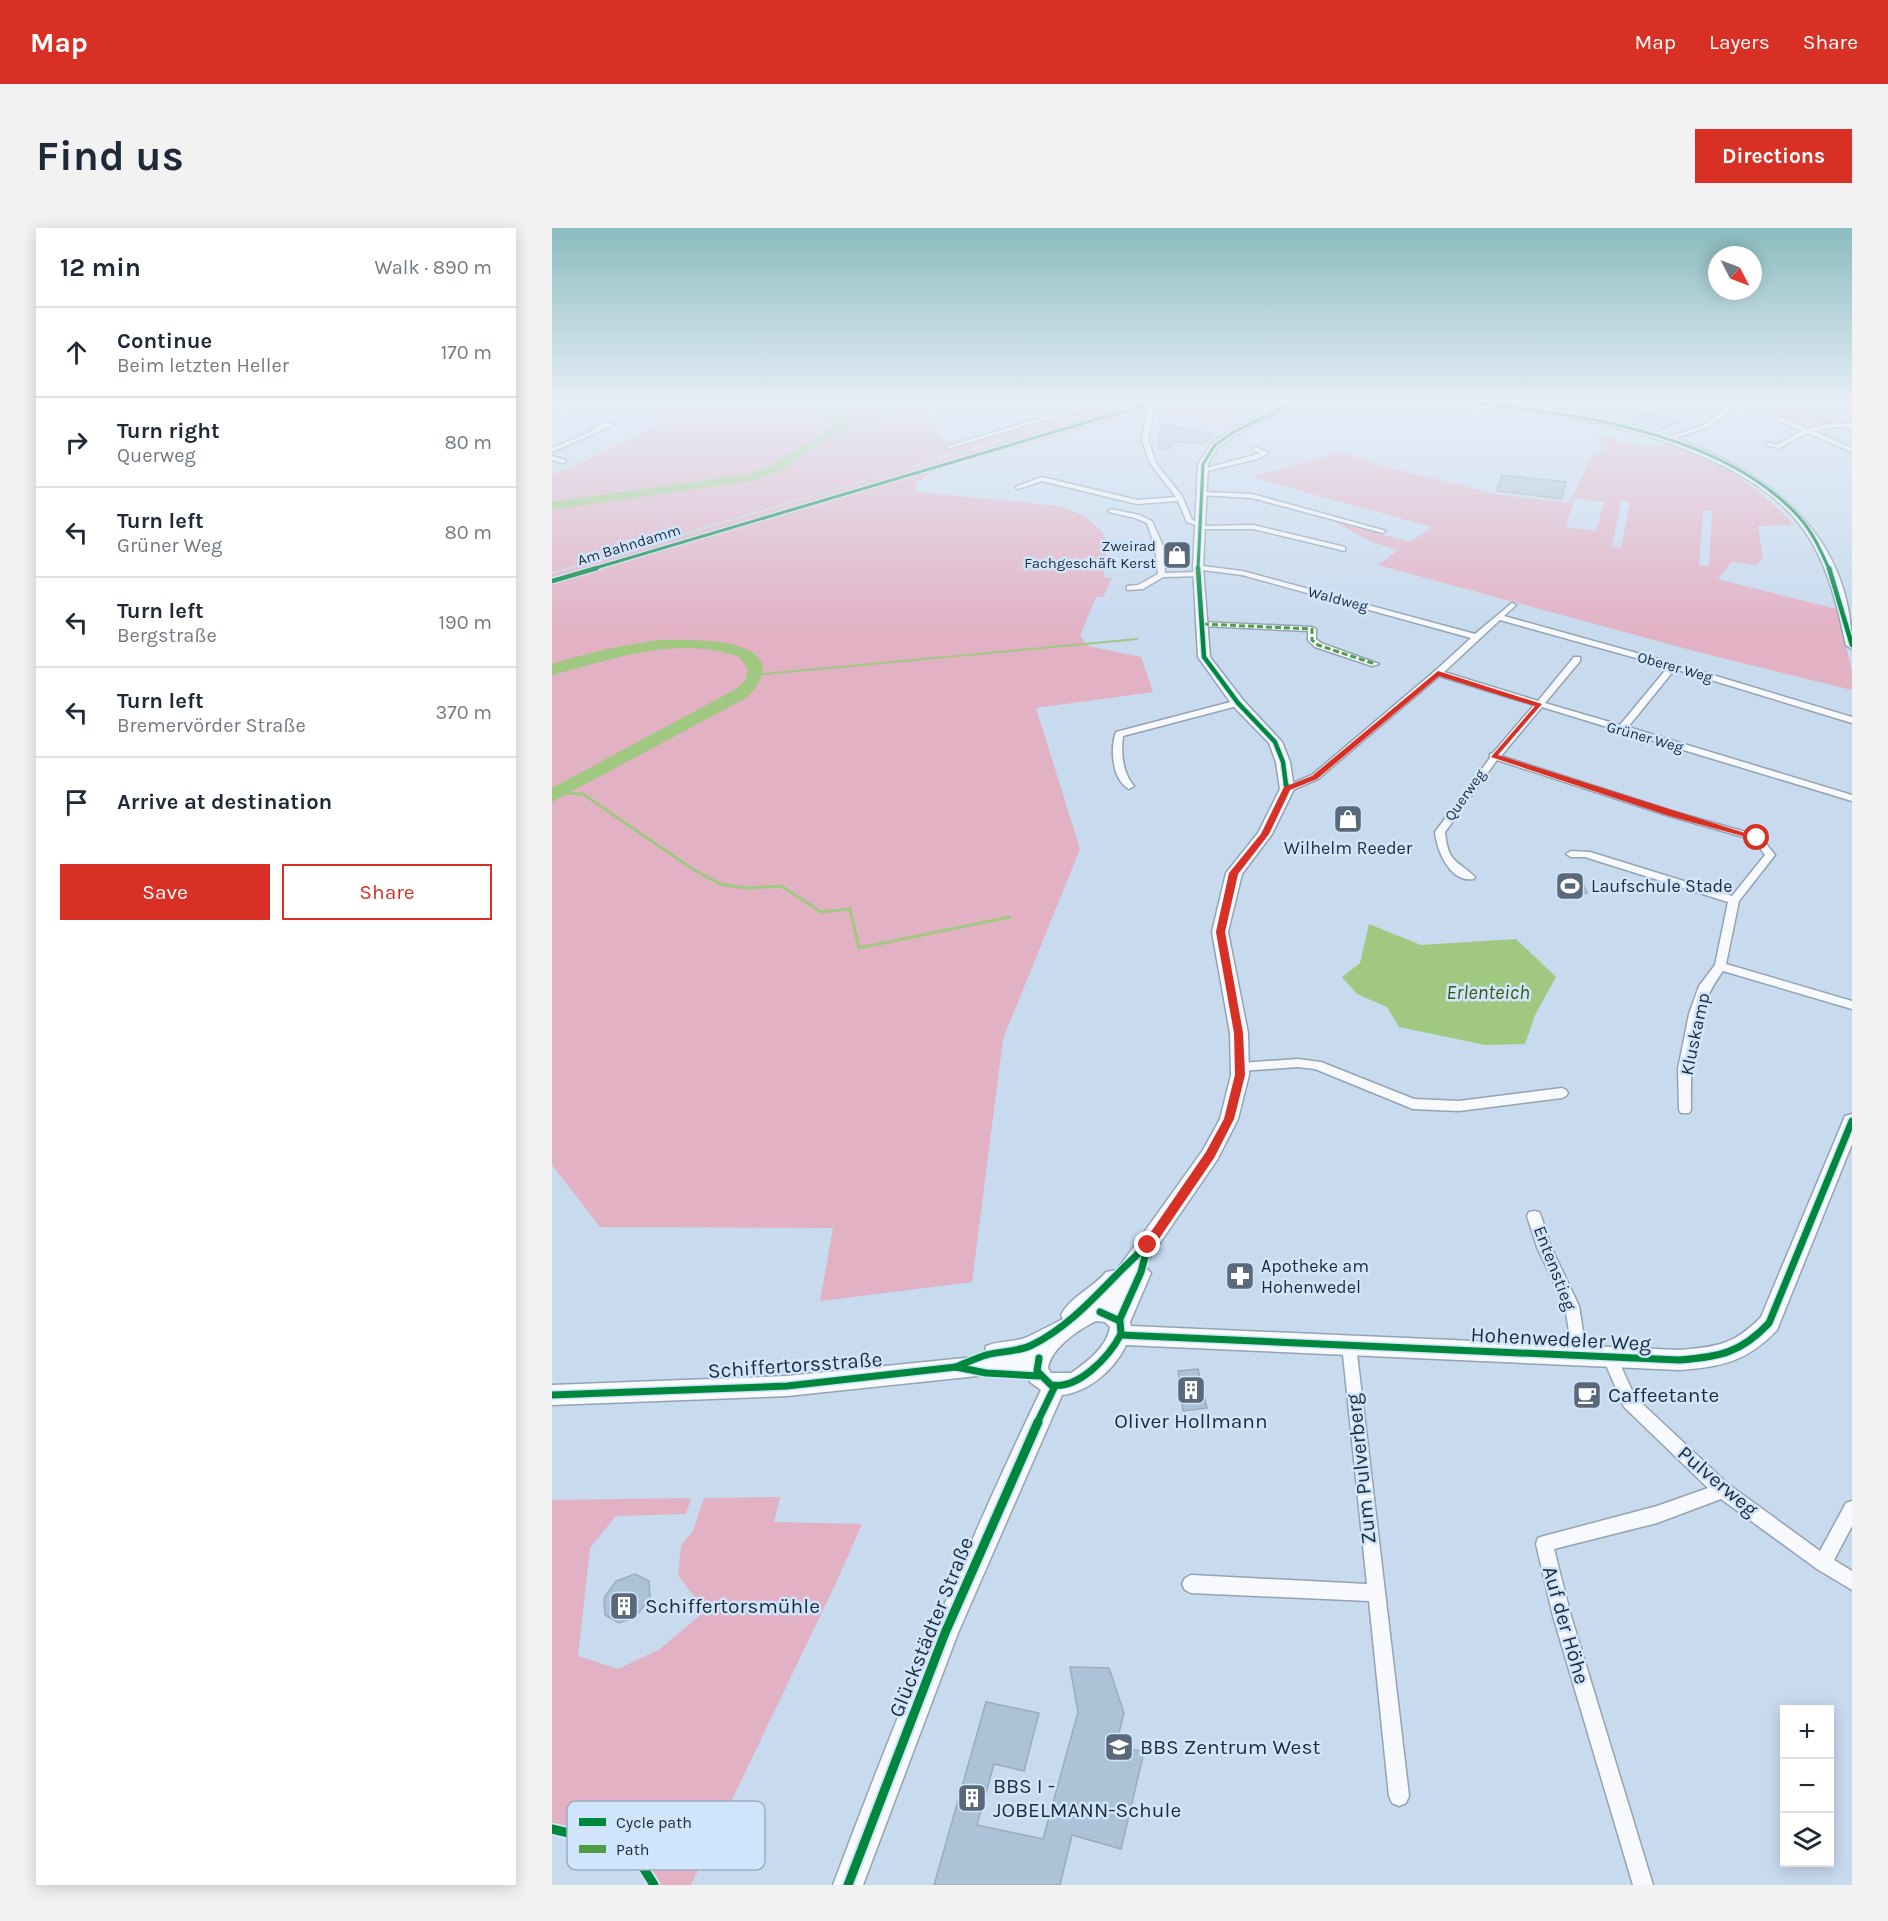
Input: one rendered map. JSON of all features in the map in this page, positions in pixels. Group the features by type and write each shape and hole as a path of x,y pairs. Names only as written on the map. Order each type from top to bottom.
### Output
{"main road":[{"path":"956,1367 986,1354 1029,1347 1046,1338 1106,1288 1122,1268 1148,1245 1210,1155 1229,1119 1240,1067 1239,1033 1220,932 1234,873 1265,834 1287,789 1283,762 1275,742 1238,703 1204,657 1199,570 1203,477"},
{"path":"1750,477 1780,499 1809,529 1833,573 1849,621 1852,645"},
{"name":"Hohenwedeler Weg","path":"1114,1323 1349,1345 1580,1357 1708,1358 1735,1351 1762,1332 1780,1303 1852,1121"},
{"path":"1045,1373 1064,1387 1081,1379 1113,1349 1114,1323 1141,1272 1148,1245"},
{"name":"Glückstädter Straße","path":"848,1885 891,1767 973,1564 1045,1373 1046,1347 1077,1320 1114,1323"},
{"name":"Schiffertorsstraße","path":"552,1395 787,1386 956,1367 986,1373 1045,1373"}],"street":[{"path":"1163,477 1179,499 1189,521 1201,526 1253,527 1342,549"},
{"path":"1018,487 1042,478 1137,502 1179,499"},
{"path":"1202,494 1252,496 1383,531"},
{"path":"1111,511 1137,516 1150,522 1159,546 1162,575 1140,587 1130,588"},
{"name":"Waldweg","path":"1162,575 1199,570 1242,573 1476,637"},
{"path":"1287,789 1315,777 1438,673 1512,604"},
{"name":"Oberer Weg","path":"1498,618 1672,666 1852,720"},
{"path":"1203,624 1312,629 1312,640 1318,645 1375,664"},
{"name":"Querweg","path":"1470,877 1454,868 1443,856 1440,832 1493,756 1540,705 1577,659"},
{"path":"1621,730 1672,666"},
{"name":"Grüner Weg","path":"1438,673 1852,798"},
{"path":"1129,786 1123,782 1117,742 1119,734 1238,703"},
{"name":"Kluskamp","path":"1493,756 1672,814 1757,838 1770,855 1734,900 1720,966 1705,986 1695,1014 1684,1069 1686,1110"},
{"path":"1571,854 1586,854 1734,900"},
{"path":"1720,966 1852,1005"},
{"path":"1240,1067 1298,1063 1317,1065 1413,1104 1480,1105 1540,1094 1563,1094"},
{"name":"Entenstieg","path":"1534,1216 1544,1247 1572,1306 1580,1357"},
{"name":"Zum Pulverberg","path":"1349,1345 1399,1796"},
{"name":"Pulverweg","path":"1610,1358 1629,1402 1722,1490 1823,1563 1852,1581"},
{"name":"Auf der Höhe","path":"1643,1885 1562,1616 1544,1544 1583,1531 1696,1504 1722,1490"},
{"path":"1823,1563 1852,1509"},
{"path":"1191,1584 1375,1593"}],"shaded area":[{"path":"552,477 924,477 916,483 916,492 1060,506 1085,516 1102,532 1107,544 1104,577 1112,578 1103,597 1096,597 1080,636 1088,646 1141,657 1153,692 1036,708 1080,849 1003,1039 972,1282 820,1301 833,1228 600,1227 552,1165"},
{"path":"1252,477 1429,477 1495,494 1569,503 1582,477 1740,477 1754,487 1794,525 1758,526 1763,558 1756,565 1732,561 1718,579 1837,609 1852,671 1852,690 1702,653 1378,565 1398,550 1372,542 1332,521 1410,542 1432,527","holes":["1575,498 1604,502 1596,531 1566,527","1621,501 1630,502 1621,548 1612,547","1703,510 1712,511 1709,566 1699,565"]},
{"path":"780,1497 774,1522 862,1524 731,1801 567,1801 567,1833 552,1829 552,1500 691,1498 686,1514 616,1516 590,1548 578,1656 618,1669 660,1649 705,1611 678,1575 681,1545 693,1531 704,1498"},
{"path":"645,1870 698,1870 691,1885 654,1885"}],"water":[{"name":"Erlenteich","path":"1369,924 1421,945 1516,939 1556,977 1536,1013 1525,1044 1485,1045 1399,1027 1387,1007 1357,994 1342,977 1360,963"}],"building":[{"path":"1501,477 1566,482 1562,499 1497,491"},
{"name":"Zweirad Fachgeschäft Kerst","path":"1167,545 1186,545 1187,566 1168,566"},
{"name":"Laufschule Stade","path":"1580,877 1587,893 1570,894 1564,878"},
{"name":"Oliver Hollmann","path":"1198,1369 1207,1408 1183,1411 1178,1371"},
{"name":"Schiffertorsmühle","path":"635,1574 649,1581 650,1598 635,1617 619,1623 605,1615 604,1598 616,1581"},
{"path":"1070,1667 1109,1668 1124,1713 1116,1745 1144,1752 1121,1849 1072,1835 1060,1885 934,1885 986,1702 1039,1713 1024,1771 994,1764 977,1825 1043,1839 1078,1712"}],"waterway":[{"path":"552,506 750,477"},
{"path":"755,675 1137,639"},
{"path":"552,670 615,652 681,644 741,652 750,657 756,669 754,680 742,693 579,779 552,796"},
{"path":"557,793 583,794 691,868 720,884 746,888 781,886 821,912 850,909 859,948 1010,917"}],"railway":[{"path":"552,573 876,477"}],"marked path":[{"path":"1203,624 1312,629 1312,640 1318,645 1375,664"}],"cycle path":[{"name":"Am Bahndamm","path":"552,581 901,477"},
{"path":"1119,1321 1141,1272 1148,1245 1210,1155 1229,1119 1240,1075 1239,1033 1220,932 1234,873 1265,834 1287,789 1283,762 1275,742 1238,703 1204,657 1198,567 1202,477"},
{"path":"1747,477 1782,501 1809,530 1836,586 1852,645"},
{"path":"1121,1335 1679,1360 1708,1358 1735,1351 1753,1340 1769,1323 1852,1121"},
{"path":"956,1367 986,1355 1029,1347 1046,1338 1106,1288 1122,1267 1148,1245"},
{"path":"1039,1358 1037,1371 1043,1380 1051,1385 1067,1385 1083,1376 1111,1349 1121,1334 1120,1321 1100,1312"},
{"path":"552,1395 787,1386 956,1367 986,1373 1039,1376"},
{"path":"848,1885 945,1633 998,1509 1055,1386"},
{"path":"552,1829 567,1833"},
{"path":"645,1870 654,1885"}],"place":[{"name":"Zweirad Fachgeschäft Kerst","path":"1177,555"},
{"name":"Wilhelm Reeder","path":"1348,819"},
{"name":"Laufschule Stade","path":"1570,886"},
{"name":"Apotheke am Hohenwedel","path":"1240,1276"},
{"name":"Oliver Hollmann","path":"1191,1390"},
{"name":"Caffeetante","path":"1587,1395"},
{"name":"Schiffertorsmühle","path":"624,1606"},
{"name":"BBS Zentrum West","path":"1119,1747"},
{"name":"BBS I - JOBELMANN-Schule","path":"972,1798"}],"route":[{"path":"1148,1245 1175,1202 1210,1155 1229,1119 1240,1075 1239,1033 1220,932 1234,873 1265,834 1287,789 1315,777 1438,673 1540,705 1493,756 1672,814 1757,838"}]}
